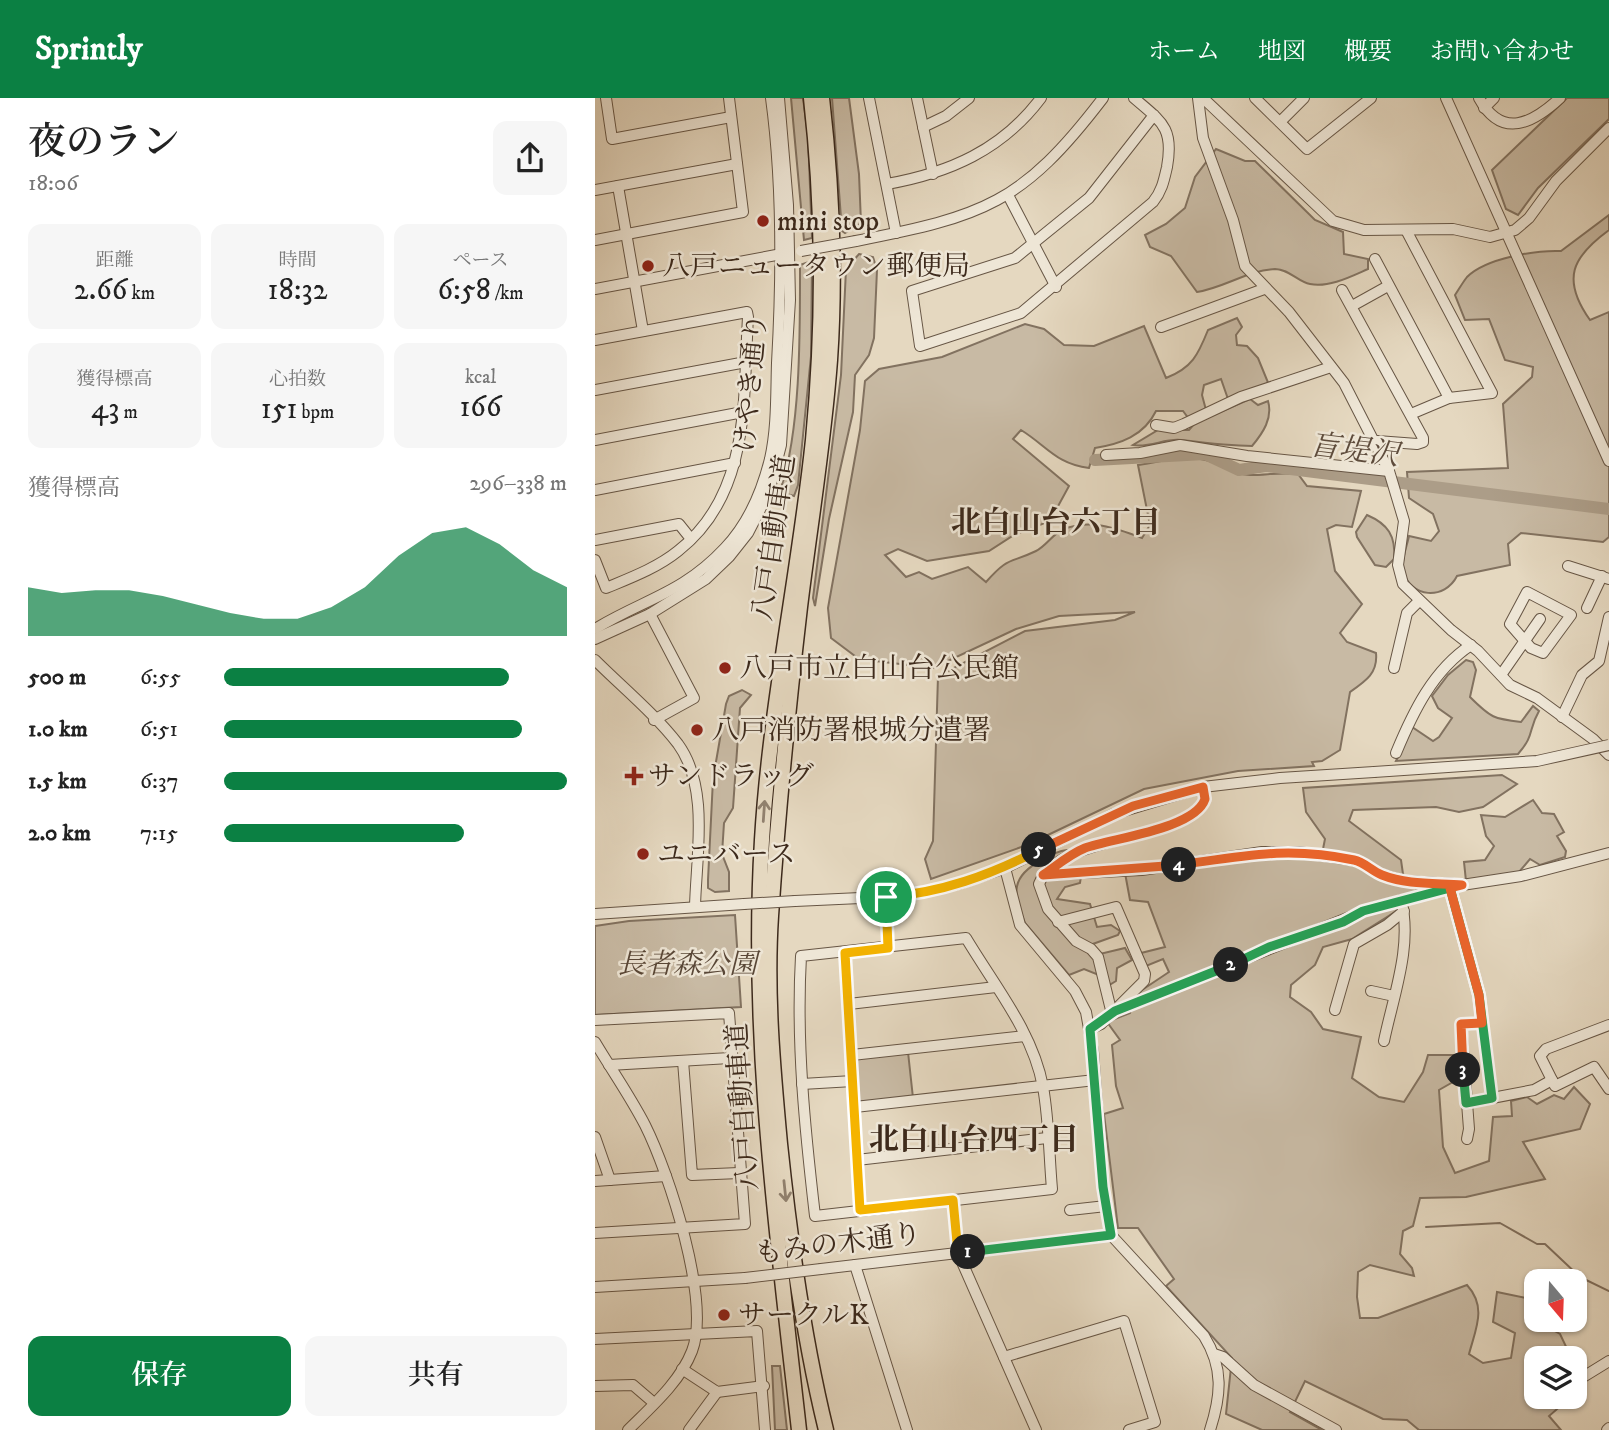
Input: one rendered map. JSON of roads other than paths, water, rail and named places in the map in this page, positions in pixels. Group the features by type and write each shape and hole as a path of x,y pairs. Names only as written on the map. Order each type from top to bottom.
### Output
{"highway":[{"name":"八戸自動車道","path":"786,1319 764,1088 760,919 762,843 771,726 806,494 820,356 823,228 811,98"},
{"name":"八戸自動車道","path":"800,1293 775,1088 769,973 771,918 793,670 823,446 830,358 833,222 822,98"},
{"path":"800,1293 809,1358 826,1430"},
{"path":"800,1293 836,1430"},
{"path":"786,1319 799,1430"},
{"path":"786,1319 804,1430"}],"street":[{"path":"606,98 612,139 731,117"},
{"path":"595,240 743,212 729,98"},
{"name":"けやき通り","path":"595,629 684,585 727,546 753,508 763,484 774,435 790,253 771,98"},
{"name":"けやき通り","path":"595,639 650,614 706,579 729,558 748,533 769,492 784,423 790,253 779,98"},
{"path":"869,98 896,233"},
{"path":"917,98 933,174"},
{"path":"923,127 946,116 969,98"},
{"path":"887,184 933,174 970,160 996,144 1022,122 1041,98"},
{"path":"595,289 951,221 1007,195 1052,161 1103,98"},
{"path":"1134,98 1154,115 1164,125 1170,141 1160,194 1056,287 1021,313 920,346 912,291 1005,263 1033,244 1089,198 1154,115"},
{"path":"1201,98 1333,221 1364,230 1453,229 1490,237 1521,227 1556,181 1609,129"},
{"path":"1201,98 1203,138 1233,220 1241,258 1264,289 1294,319 1345,383 1362,421 1377,441 1404,521 1398,572 1403,584 1471,645 1510,685 1537,698 1593,739 1609,755"},
{"path":"1255,98 1307,149 1371,98"},
{"path":"1280,121 1304,98"},
{"path":"1446,98 1609,461"},
{"path":"1479,98 1484,108 1504,122 1521,124 1535,119 1560,98"},
{"path":"1484,108 1494,98"},
{"path":"595,190 737,164"},
{"path":"618,186 624,234 643,331"},
{"path":"1007,195 1056,287"},
{"path":"1406,230 1492,389 1491,395 1449,398 1411,414"},
{"path":"1374,260 1449,398"},
{"path":"1352,306 1388,286"},
{"path":"1161,327 1264,289"},
{"path":"1342,290 1411,414 1423,442 1377,441"},
{"path":"595,340 747,312 743,412 736,463 722,499 691,539 664,561 606,588 595,559"},
{"path":"595,390 745,362"},
{"path":"1156,425 1174,428 1241,397 1331,367"},
{"path":"595,440 743,412"},
{"path":"1105,455 1140,453 1179,445 1247,456 1389,471"},
{"path":"595,490 736,463"},
{"path":"595,540 679,524 691,539"},
{"path":"1568,566 1606,578 1587,608"},
{"path":"1527,592 1571,615 1543,653 1523,640 1510,620 1527,592"},
{"path":"1394,668 1407,613 1419,601"},
{"path":"650,614 694,698 655,720"},
{"path":"1562,717 1582,676 1599,661 1609,617"},
{"path":"1501,675 1523,640 1540,620"},
{"path":"1396,753 1410,720 1430,687 1461,652 1471,645"},
{"path":"595,660 678,745 695,786 695,907"},
{"path":"1599,661 1609,669"},
{"path":"595,914 886,897 928,892 1005,868 1114,814 1203,787 1268,779 1537,761 1609,745"},
{"path":"1113,1012 1098,957 1058,922 1042,897 1039,884 1043,875 1085,848 1154,830 1199,810 1205,799 1203,787"},
{"path":"1043,875 1142,870 1262,852 1299,852 1358,860 1380,874 1404,881 1462,885"},
{"path":"1113,1012 1222,970 1269,947 1403,906 1424,896 1462,885 1521,876 1609,853"},
{"path":"1005,868 1020,925 1075,991 1090,1029 1111,1235 1204,1336 1215,1354 1220,1381 1210,1430"},
{"path":"1450,888 1479,995 1492,1098"},
{"path":"886,897 888,948"},
{"path":"1384,1041 1403,957 1403,906"},
{"path":"1335,1010 1354,944 1388,925 1403,906"},
{"path":"1058,922 1116,907 1120,909 1145,974 1144,981 1113,1012 1090,1029"},
{"path":"966,938 1025,1036 1043,1086 1052,1189 815,1216 802,1084 799,1002 801,956 888,948 966,938"},
{"path":"845,953 860,1210"},
{"path":"849,1004 996,987"},
{"path":"1371,991 1394,996"},
{"path":"595,1020 729,1013 730,1058 745,1224 595,1233"},
{"path":"1467,1139 1469,1129 1461,1024 1482,1023"},
{"path":"1609,1025 1542,1051 1540,1056 1555,1086 1594,1068 1609,1089"},
{"path":"852,1055 1025,1036"},
{"path":"595,1042 645,1124 666,1176 698,1308 697,1334 682,1369 655,1403 628,1430"},
{"path":"609,1065 730,1058"},
{"path":"683,1061 692,1175 739,1173"},
{"path":"855,1107 1095,1080"},
{"path":"1466,1103 1534,1090 1552,1080"},
{"path":"802,1084 853,1081"},
{"path":"595,1138 610,1180"},
{"path":"857,1160 1047,1138"},
{"path":"595,1181 666,1176"},
{"path":"953,1200 958,1253 1036,1430"},
{"path":"1070,1210 1106,1206"},
{"name":"もみの木通り","path":"595,1287 745,1278 1111,1235"},
{"path":"855,1265 907,1430"},
{"path":"1004,1357 1125,1321 1155,1422 1129,1430"},
{"path":"595,1339 757,1331 764,1386 765,1430"},
{"path":"1215,1354 1223,1357 1254,1385 1336,1430"},
{"path":"1587,1375 1609,1361"},
{"path":"682,1369 717,1392 764,1386"},
{"path":"595,1387 633,1385 655,1403"},
{"path":"689,1430 717,1392"}],"waterway":[{"name":"盲堤沢","path":"1095,460 1205,454 1239,470 1266,466 1609,509"},
{"path":"1426,1227 1500,1223 1537,1244 1545,1244 1580,1277 1609,1291"}],"place":[{"name":"mini stop","path":"763,221"},
{"name":"八戸ニュータウン郵便局","path":"648,266"},
{"name":"八戸市立白山台公民館","path":"725,668"},
{"name":"八戸消防署根城分遣署","path":"697,730"},
{"name":"サンドラッグ","path":"634,776"},
{"name":"ユニバース","path":"643,854"},
{"name":"サークルK","path":"724,1315"}],"district":[{"name":"北白山台六丁目","path":"1056,523"},
{"name":"北白山台四丁目","path":"974,1140"}],"park label":[{"name":"長者森公園","path":"687,964"}]}
